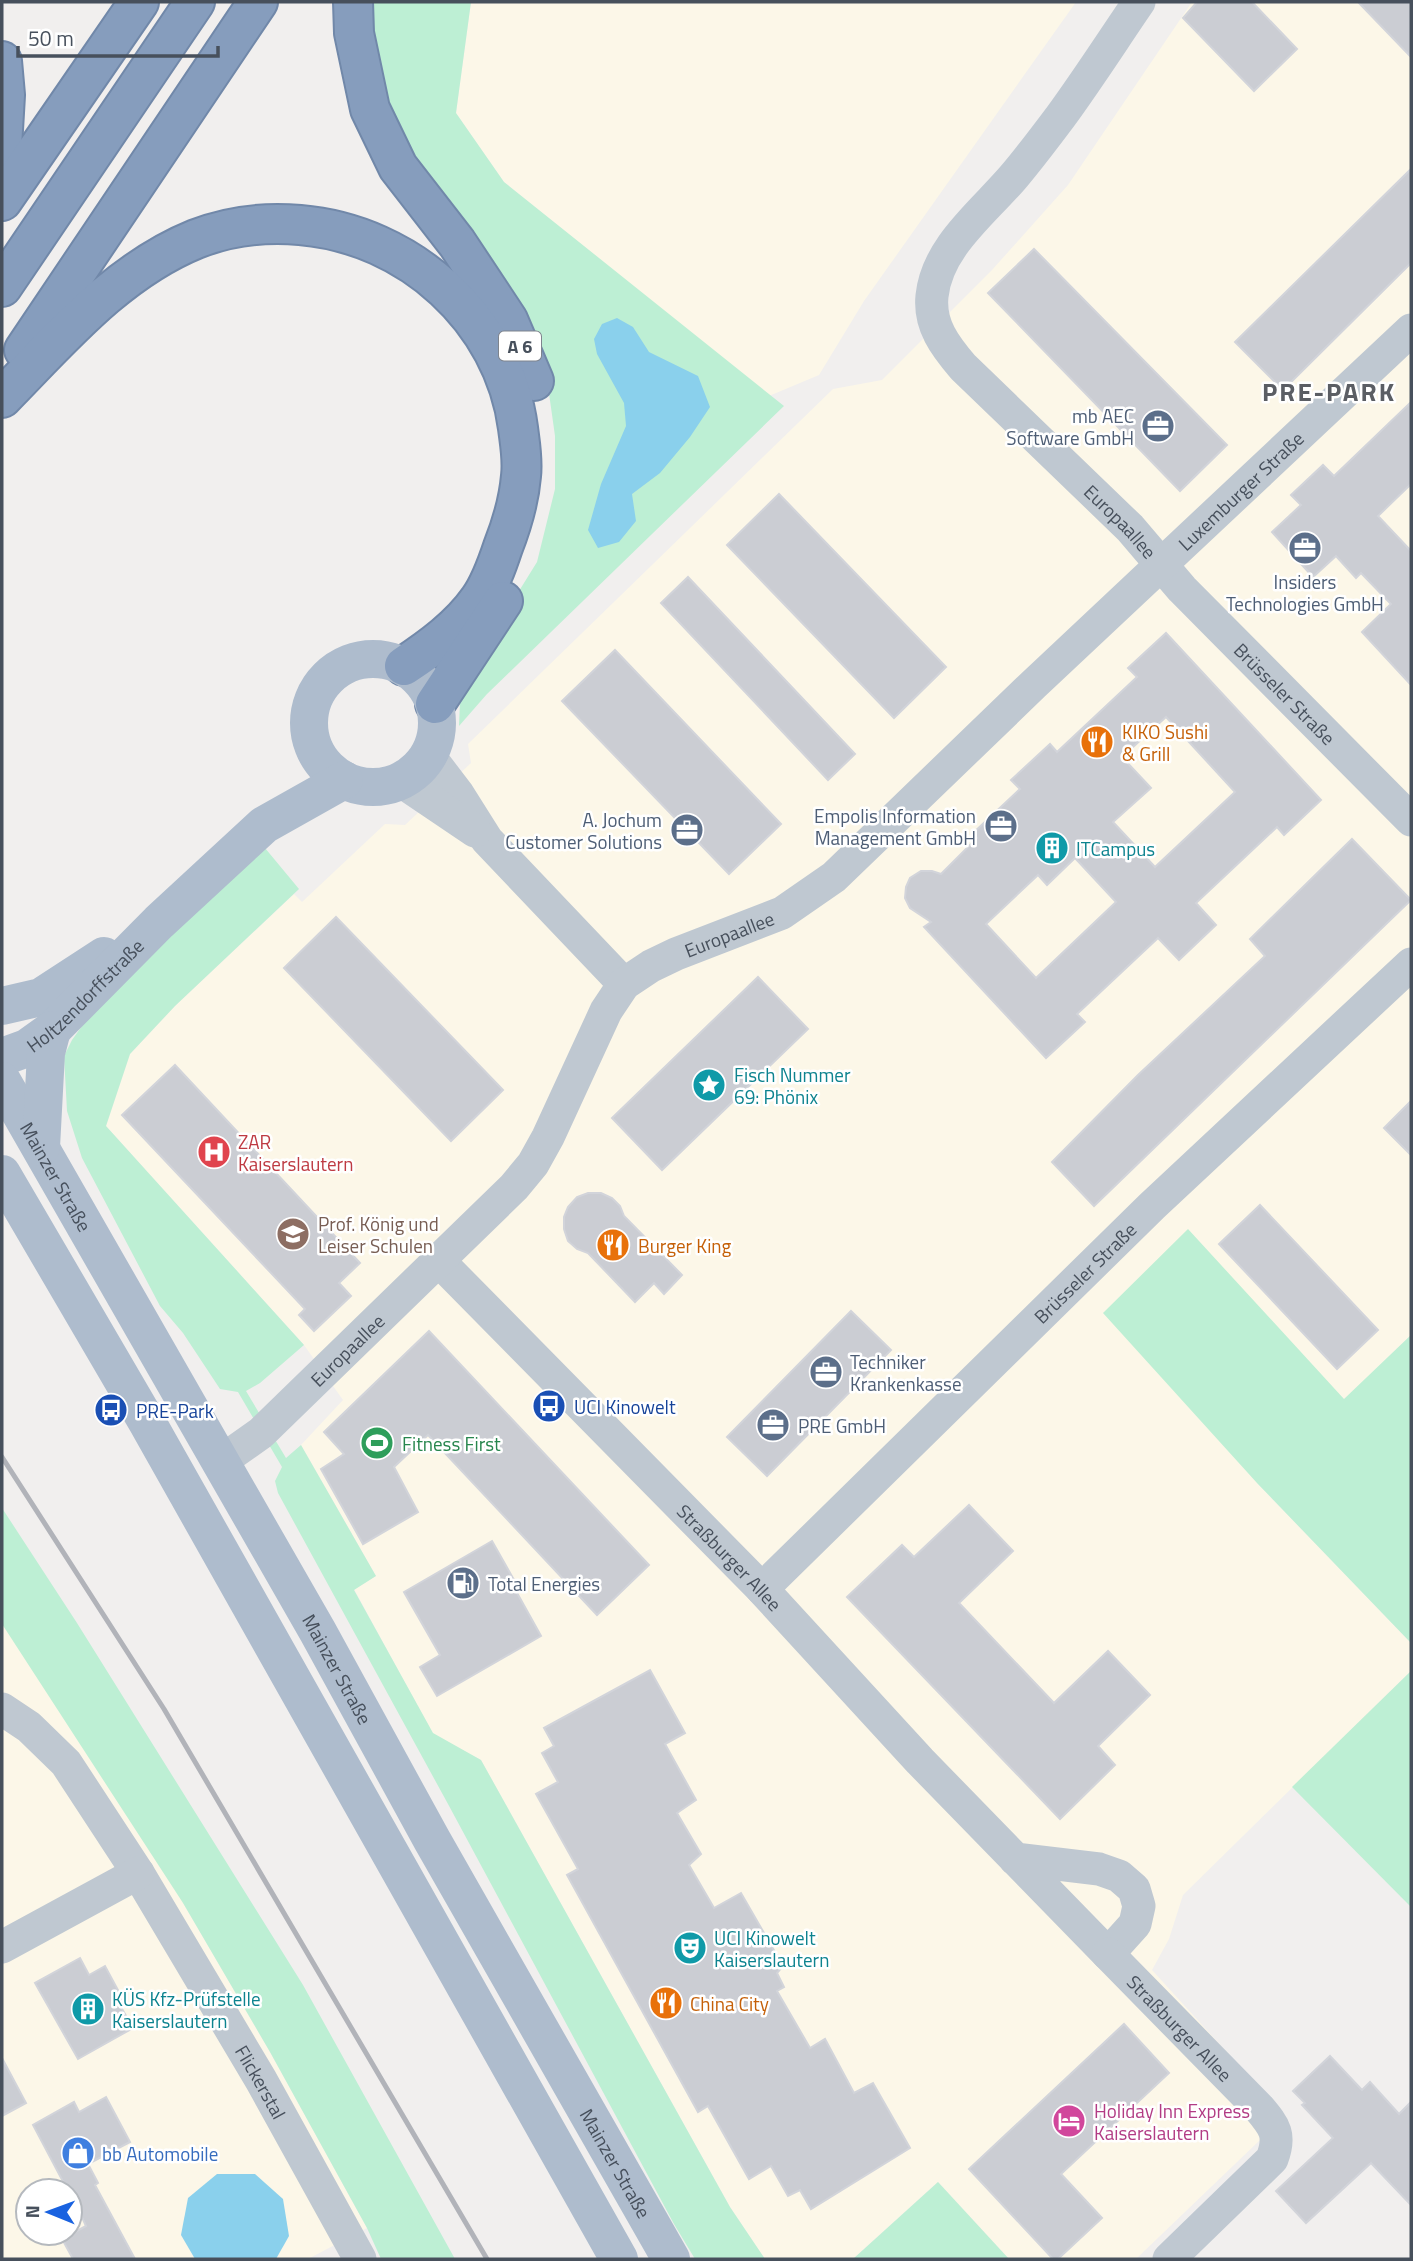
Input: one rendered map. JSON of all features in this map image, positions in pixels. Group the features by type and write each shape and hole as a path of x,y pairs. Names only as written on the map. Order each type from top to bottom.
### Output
{"highway":[{"path":"2,201 139,2"},
{"path":"2,287 195,2"},
{"path":"2,384 258,2"},
{"name":"A 6","path":"354,2 354,33 370,109 398,167 457,243 508,320 533,377 542,425 544,479 528,545 499,609 435,704"},
{"path":"2,61 5,95 2,147"},
{"path":"2,398 112,288 154,259 198,238 240,226 279,223 321,227 355,235 385,247 419,268 444,287 474,320 506,376 516,411 522,475 513,523 480,600 431,648 404,666"}],"main road":[{"path":"366,659 386,659 404,666 418,676 435,704 438,722 436,739 429,756 417,770 401,781 383,787 363,787 344,780 327,768 315,751 309,731 310,710 318,690 331,674 348,664 366,659"},
{"name":"Holtzendorffstraße","path":"2,1057 27,1048 52,1030 159,922 264,825 315,751"},
{"name":"Holtzendorffstraße","path":"264,825 344,780"},
{"name":"Holtzendorffstraße","path":"2,1006 41,997 159,922"},
{"path":"41,1147 46,1053 52,1030"},
{"name":"Mainzer Straße","path":"2,1081 318,1632 439,1852 671,2259"},
{"path":"2,1174 183,1484 619,2259"},
{"path":"183,1484 220,1462"}],"street":[{"name":"Europaallee","path":"220,1462 261,1433 514,1187 533,1164 548,1137 606,1011 624,984 652,965 684,950 782,913 834,877 1161,565 1130,528 963,367 935,328 932,297 938,271 954,242 1015,175 1061,115 1139,2"},
{"name":"Luxemburger Straße","path":"1161,565 1411,330"},
{"name":"Brüsseler Straße","path":"1161,565 1411,820"},
{"path":"429,756 458,794 487,840 624,984"},
{"path":"401,781 487,840"},
{"name":"Brüsseler Straße","path":"762,1589 1152,1206 1411,964"},
{"name":"Straßburger Allee","path":"439,1261 762,1589 920,1761 1270,2121 1278,2144 1272,2160 1169,2259"},
{"name":"Flickerstal","path":"2,1709 29,1727 66,1763 138,1873 261,2080 360,2259"},
{"path":"1015,1859 1098,1869 1119,1876 1135,1889 1139,1906 1135,1924 1108,1954"},
{"path":"2,1947 138,1873"}],"shaded area":[{"path":"471,2 1076,2 864,301 819,375 769,396 504,182 456,113"},
{"name":"PRE-Park","path":"1192,2 1411,2 1411,1335 1344,1400 1188,1230 1257,1483 1411,1643 1411,1671 1183,1895 1169,1939 1152,1970 1285,2116 1136,2259 1009,2259 938,2182 853,2259 765,2259 730,2207 481,1760 433,1734 354,1589 376,1576 301,1445 343,1400 304,1345 106,1126 130,1054 175,1006 294,894 302,902 385,824 405,825 471,763 468,744 833,389 882,380 992,270 1068,185"},
{"path":"2,1621 142,1832 270,2052 367,2228 308,2259 2,2259"}],"green space":[{"path":"369,2 471,2 456,113 504,182 784,406 487,694 459,726 460,702 467,675 537,562 555,489 555,436 545,365 415,158 393,116 373,47"},
{"path":"265,848 299,889 175,1006 130,1054 106,1126 304,1345 260,1383 246,1391 286,1458 301,1445 376,1576 354,1590 433,1733 481,1760 730,2207 765,2259 695,2259 278,1493 275,1481 282,1467 238,1392 220,1389 183,1333 160,1306 82,1158 67,1111 64,1056 72,1040 97,1005"},
{"path":"1188,1229 1344,1399 1411,1335 1411,1643 1257,1483 1103,1313"},
{"path":"2,1508 303,1985 455,2259 381,2259 367,2228 270,2052 183,1903 2,1624"},
{"path":"1411,1671 1411,1907 1292,1787"},
{"path":"938,2182 1009,2259 853,2259"}],"water":[{"path":"617,318 633,327 649,352 698,376 710,407 690,437 660,473 632,494 636,521 619,542 598,548 588,530 601,484 626,426 624,403 597,354 594,339 602,324"},
{"path":"217,2174 255,2174 283,2199 289,2236 276,2259 195,2259 181,2235 188,2198"}],"building":[{"path":"1197,2 1252,2 1297,49 1254,91 1183,18"},
{"path":"1358,2 1411,2 1411,57"},
{"path":"1411,169 1411,263 1283,390 1235,342"},
{"path":"1034,249 1227,445 1180,491 988,293"},
{"path":"1411,402 1411,484 1378,516 1411,551 1411,685 1362,632 1391,604 1361,573 1356,578 1336,556 1313,577 1272,532 1301,505 1291,495 1323,465 1334,476"},
{"path":"779,494 946,667 894,718 727,545"},
{"path":"688,577 855,754 828,780 661,603"},
{"name":"ITCampus","path":"1166,633 1321,800 1284,835 1277,827 1196,903 1216,925 1179,960 1158,938 1077,1014 1085,1022 1046,1058 924,927 931,922 910,908 905,898 906,887 910,878 921,871 941,874 977,838 973,833 1020,789 1011,780 1050,744 1057,752 1137,677 1128,668","holes":["1166,717 1235,792 1155,867 1113,822 1151,788 1122,757","1075,858 1116,902 1036,978 986,924 1038,875 1047,885"]},
{"path":"615,650 781,824 729,874 562,701"},
{"path":"1352,839 1411,900 1094,1206 1052,1162 1138,1075 1265,956 1250,939"},
{"path":"336,917 503,1090 451,1141 284,968"},
{"path":"758,977 808,1029 662,1170 612,1118"},
{"path":"175,1065 360,1263 339,1283 351,1296 314,1331 299,1315 305,1309 122,1115"},
{"path":"1411,1101 1411,1155 1384,1128"},
{"name":"Burger King","path":"588,1193 601,1193 612,1198 620,1206 624,1216 682,1275 664,1294 654,1283 635,1302 588,1253 577,1249 568,1241 564,1217 568,1207 577,1197"},
{"path":"1260,1205 1378,1330 1337,1369 1219,1244"},
{"path":"851,1311 891,1350 767,1476 727,1437"},
{"path":"429,1331 649,1565 597,1615 428,1435 394,1467 418,1512 363,1544 321,1469 344,1454 324,1432"},
{"path":"969,1505 1013,1551 959,1603 1054,1703 1108,1651 1150,1695 1098,1746 1115,1765 1060,1819 847,1597 902,1545 914,1557"},
{"path":"492,1541 541,1636 437,1696 420,1667 440,1655 404,1592"},
{"name":"UCI Kinowelt Kaiserslautern","path":"650,1670 685,1733 665,1744 696,1800 677,1813 701,1854 689,1865 714,1908 741,1893 783,1966 777,1973 784,1987 777,1991 810,2048 825,2039 854,2093 873,2083 910,2148 811,2209 800,2190 788,2196 771,2166 749,2179 708,2106 698,2112 567,1875 578,1869 536,1794 558,1782 542,1753 554,1746 544,1728"},
{"name":"KÜS Kfz-Prüfstelle Kaiserslautern","path":"80,1958 89,1975 105,1966 126,2005 121,2007 133,2028 78,2059 35,1983"},
{"name":"Holiday Inn Express Kaiserslautern","path":"1124,2024 1169,2073 1061,2174 1102,2218 1058,2259 1053,2259 969,2169"},
{"path":"1330,2056 1362,2090 1370,2082 1399,2114 1411,2102 1411,2205 1371,2163 1306,2223 1276,2191 1333,2138 1302,2105 1305,2103 1293,2091"},
{"path":"2,2058 26,2103 2,2116"},
{"name":"bb Automobile","path":"106,2097 130,2142 88,2164 98,2183 95,2185 135,2259 73,2259 66,2247 84,2247 84,2177 61,2177 33,2125 74,2102 79,2112"}],"railway":[{"path":"2,1457 164,1709 487,2259"}],"place":[{"name":"mb AEC Software GmbH","path":"1158,426"},
{"name":"Insiders Technologies GmbH","path":"1305,548"},
{"name":"KIKO Sushi & Grill","path":"1097,742"},
{"name":"Empolis Information Management GmbH","path":"1001,826"},
{"name":"A. Jochum Customer Solutions","path":"687,830"},
{"name":"ITCampus","path":"1052,848"},
{"name":"Fisch Nummer 69: Phönix","path":"709,1085"},
{"name":"ZAR Kaiserslautern","path":"214,1152"},
{"name":"Prof. König und Leiser Schulen","path":"293,1234"},
{"name":"Burger King","path":"613,1245"},
{"name":"Techniker Krankenkasse","path":"826,1372"},
{"name":"UCI Kinowelt","path":"549,1406"},
{"name":"PRE-Park","path":"111,1410"},
{"name":"PRE GmbH","path":"773,1425"},
{"name":"Fitness First","path":"377,1443"},
{"name":"Total Energies","path":"463,1583"},
{"name":"UCI Kinowelt Kaiserslautern","path":"690,1948"},
{"name":"China City","path":"666,2003"},
{"name":"KÜS Kfz-Prüfstelle Kaiserslautern","path":"88,2009"},
{"name":"Holiday Inn Express Kaiserslautern","path":"1069,2121"},
{"name":"bb Automobile","path":"78,2153"}],"district":[{"name":"PRE-PARK","path":"1329,391"}]}
